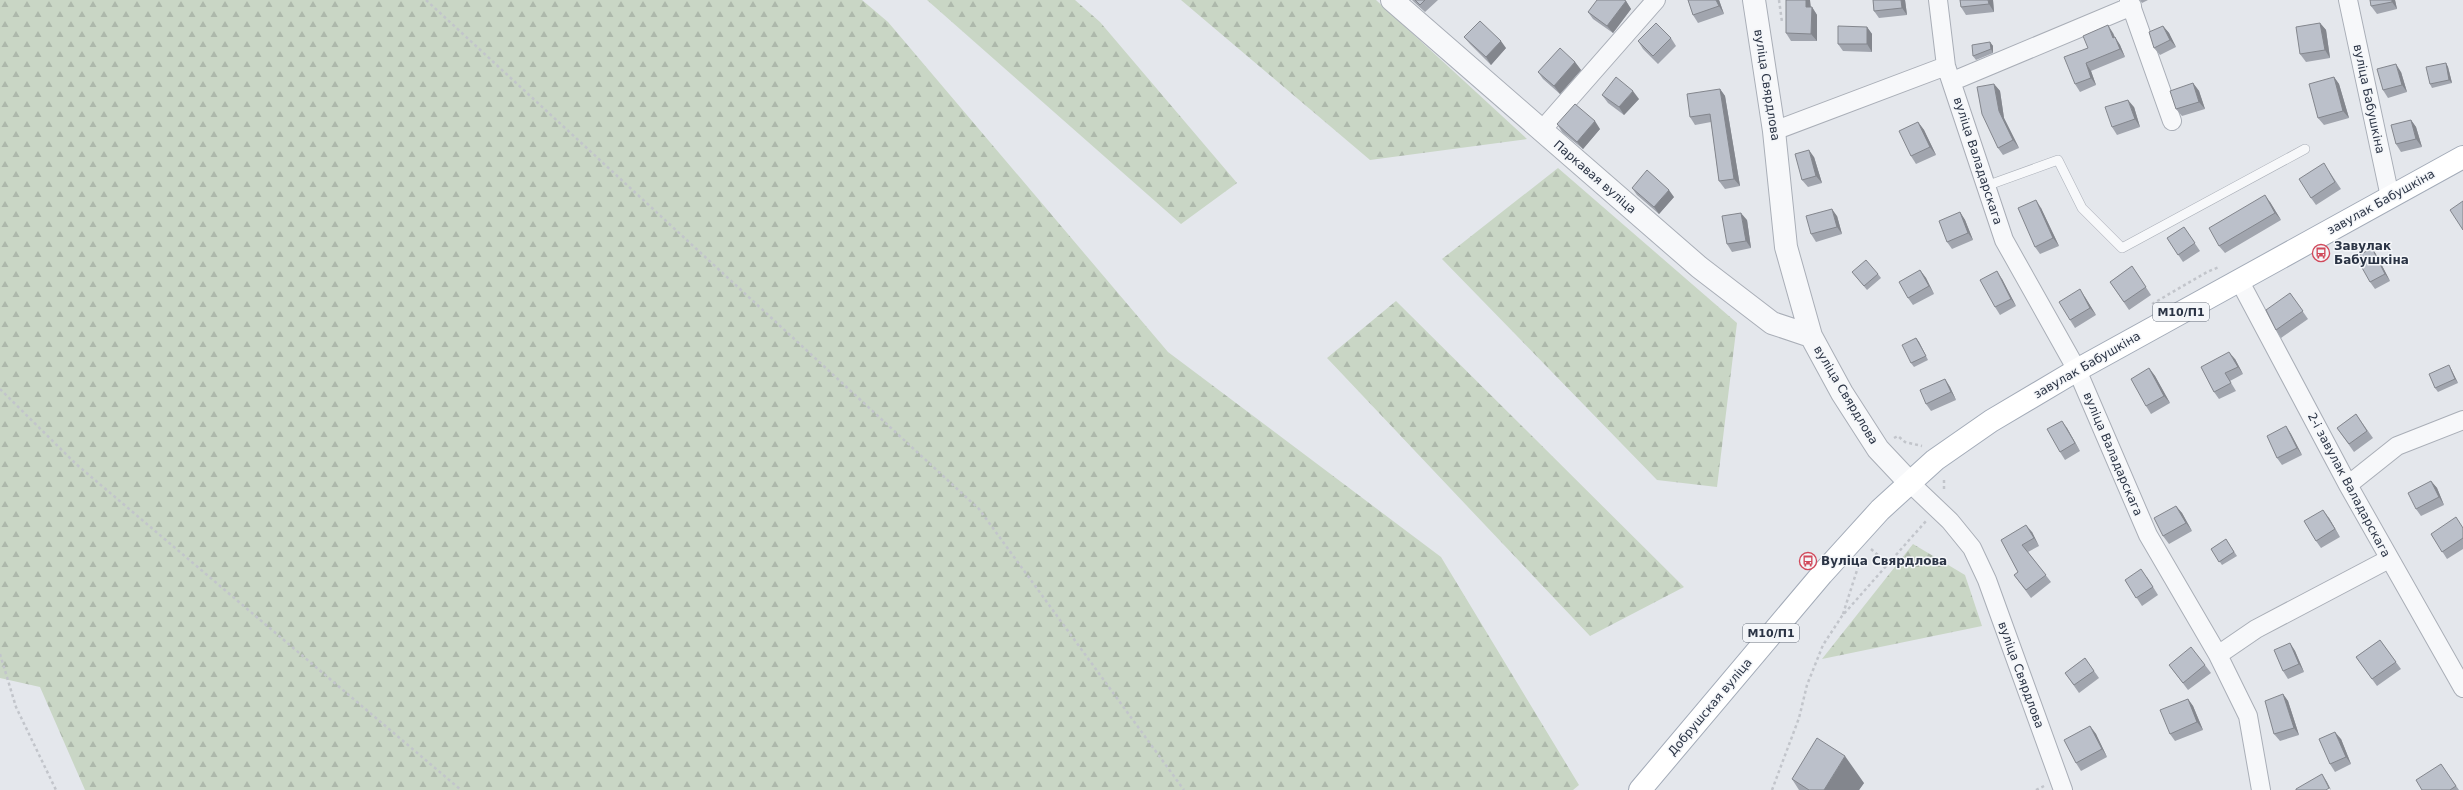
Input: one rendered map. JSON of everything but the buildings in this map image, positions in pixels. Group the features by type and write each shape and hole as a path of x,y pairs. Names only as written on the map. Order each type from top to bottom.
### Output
{"main road":[{"name":"завулак Бабушкіна","path":"1909,482 1935,460 1991,421 2077,370 2463,157"},
{"name":"Добрушская вуліца","path":"1640,790 1822,574 1880,510 1909,482"}],"street":[{"name":"Паркавая вуліца","path":"1392,0 1699,267 1772,323 1811,336"},
{"path":"1541,131 1656,0"},
{"name":"вуліца Свярдлова","path":"1754,0 1774,131 1786,246 1811,336 1842,393 1878,449 1909,482 1937,508 1972,548 1987,580 2063,790"},
{"name":"вуліца Валадарскага","path":"1938,0 1949,74 2004,240 2077,370 2148,535 2218,655 2248,716 2261,790"},
{"name":"вуліца Бабушкіна","path":"2348,0 2390,197"},
{"path":"1774,131 1949,74 2130,3 2172,121"},
{"name":"2-і завулак Валадарскага","path":"2239,280 2348,485 2463,688"},
{"path":"2348,485 2398,446 2463,420"},
{"path":"2218,655 2256,629 2389,559"}],"lane":[{"path":"1986,186 2058,160 2082,208 2122,248 2305,149"}],"path":[{"path":"426,0 979,509 1184,790"},
{"path":"1780,0 1782,22"},
{"path":"2165,295 2207,272"},
{"path":"0,389 76,464 461,790"},
{"path":"1772,790 1821,651 1842,616 1947,496 1944,490 1945,475"},
{"path":"1866,544 1888,564"},
{"path":"1842,616 1861,559"},
{"path":"0,654 16,707 56,790"}],"green space":[{"path":"0,0 862,0 888,22 1168,352 1441,557 1579,785 1573,790 85,790 40,687 0,678"},
{"path":"927,0 1075,0 1100,22 1237,183 1181,224"},
{"path":"1181,0 1376,0 1527,139 1370,160"},
{"path":"1558,168 1737,323 1717,487 1657,480 1442,259"},
{"path":"1396,301 1684,587 1590,636 1327,358"},
{"path":"1913,544 1965,575 1982,626 1822,659"}],"place":[{"name":"Завулак Бабушкіна","path":"2321,253"},
{"name":"Вуліца Свярдлова","path":"1808,561"}]}
